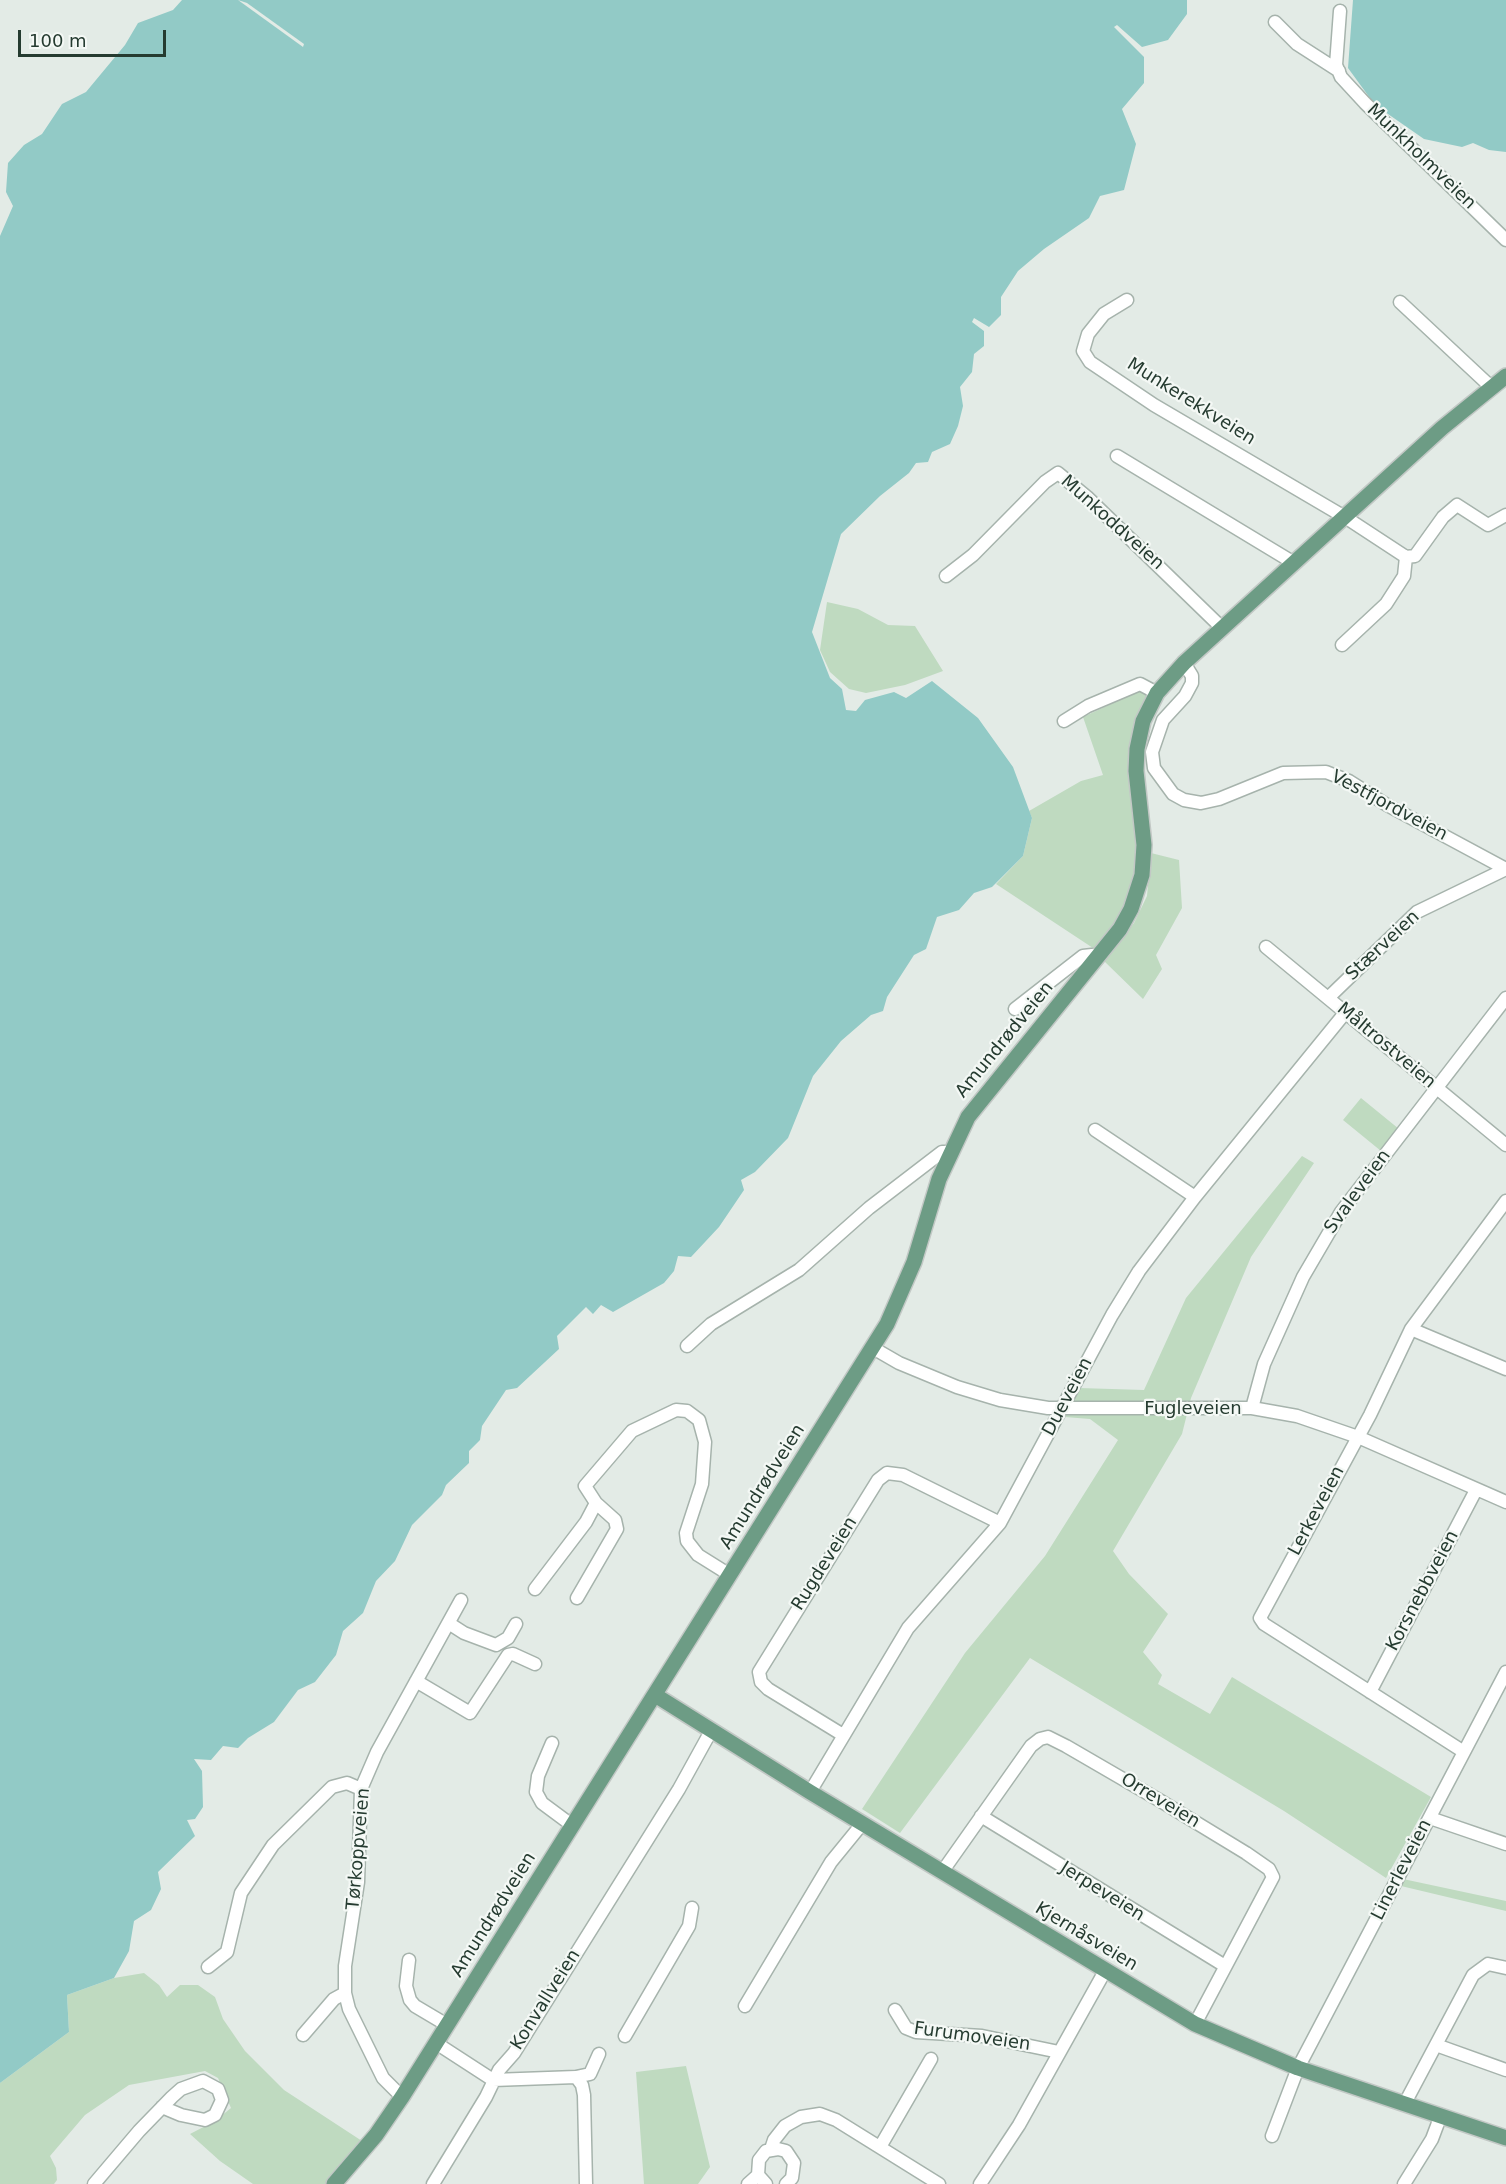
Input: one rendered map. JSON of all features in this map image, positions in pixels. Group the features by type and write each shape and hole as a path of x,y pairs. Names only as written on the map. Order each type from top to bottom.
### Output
{"main road":[{"path":"1184,663 1442,428 1506,376"},
{"name":"Amundrødveien","path":"334,2184 376,2135 402,2097 873,1348 904,1288 950,1152 981,1099 1120,930 1131,909 1142,875 1144,845 1137,749 1143,721 1157,693 1184,663"},
{"name":"Kjernåsveien","path":"655,1695 862,1824 1195,2024 1298,2068 1506,2138"}],"street":[{"path":"1339,71 1336,64 1340,11"},
{"name":"Munkholmveien","path":"1275,22 1297,44 1339,71 1365,103 1506,240"},
{"name":"Munkerekkveien","path":"1127,300 1104,314 1088,334 1083,351 1090,362 1208,438 1344,517 1406,557"},
{"path":"1400,302 1491,387"},
{"path":"1117,456 1294,563"},
{"name":"Munkoddveien","path":"946,576 973,555 1046,482 1058,473 1087,497 1222,628"},
{"path":"1342,645 1374,617 1391,597 1407,569 1406,557 1415,556 1443,517 1457,505 1488,525 1506,515"},
{"name":"Vestfjordveien","path":"1184,663 1192,676 1192,683 1185,696 1163,720 1152,752 1154,768 1173,794 1184,800 1201,803 1219,799 1284,772 1326,772 1349,781 1387,805 1506,869"},
{"path":"1064,721 1088,706 1140,684 1157,693"},
{"name":"Stærveien","path":"1328,998 1417,912 1506,869"},
{"name":"Måltrostveien","path":"1266,947 1506,1146"},
{"name":"Amundrødveien","path":"1016,1009 1083,956 1092,955 1098,958"},
{"name":"Svaleveien","path":"1252,1408 1264,1364 1310,1262 1355,1193 1506,998"},
{"name":"Dueveien","path":"810,1792 908,1628 1000,1523 1130,1285 1195,1197 1345,1013"},
{"path":"1095,1130 1195,1197"},
{"path":"687,1346 711,1324 798,1270 869,1208 942,1152 950,1152"},
{"name":"Lerkeveien","path":"1464,1752 1264,1624 1260,1618 1358,1437 1411,1329 1506,1201"},
{"path":"1411,1329 1506,1370"},
{"name":"Fugleveien","path":"873,1348 899,1363 957,1387 1000,1400 1062,1409 1252,1408 1296,1416 1358,1437 1506,1502"},
{"path":"577,1598 617,1529 615,1520 596,1503 585,1486 632,1431 676,1410 687,1411 699,1420 705,1442 702,1484 686,1533 687,1541 698,1555 730,1575"},
{"name":"Rugdeveien","path":"843,1735 768,1689 761,1682 759,1672 878,1480 887,1473 903,1475 1000,1523"},
{"name":"Korsnebbveien","path":"1370,1692 1476,1490"},
{"path":"535,1589 586,1522 596,1503"},
{"name":"Tørkoppveien","path":"402,2097 383,2078 352,2015 345,1993 345,1966 358,1882 361,1789 377,1752 450,1624 460,1600"},
{"path":"450,1624 464,1633 496,1645 508,1638 516,1624"},
{"path":"416,1681 470,1713 508,1654 513,1654 535,1665"},
{"name":"Linerleveien","path":"1298,2068 1506,1672"},
{"name":"Konvallveien","path":"433,2184 486,2097 493,2080 514,2053 524,2033 598,1919 711,1731"},
{"name":"Orreveien","path":"942,1872 1031,1746 1040,1739 1048,1737 1105,1768 1246,1853 1269,1869 1273,1880 1195,2024"},
{"path":"552,1743 538,1776 536,1792 542,1803 573,1826"},
{"path":"208,1967 227,1952 242,1893 273,1845 332,1787 347,1783 361,1789"},
{"name":"Jerpeveien","path":"981,1816 1225,1966"},
{"path":"1430,1818 1506,1844"},
{"path":"745,2006 831,1862 862,1824"},
{"path":"624,2036 689,1926 692,1908"},
{"path":"409,1960 406,1986 410,2000 415,2006 447,2025"},
{"path":"1405,2103 1477,1970 1488,1964 1506,1968"},
{"name":"Furumoveien","path":"980,2184 1014,2134 1105,1971"},
{"path":"303,2035 334,1999 345,1993"},
{"name":"Furumoveien","path":"895,2010 906,2028 916,2032 982,2036 1059,2052"},
{"path":"436,2043 493,2080"},
{"path":"1436,2045 1506,2070"},
{"path":"586,2184 584,2095 582,2085 576,2077 590,2074 599,2054"},
{"path":"880,2147 931,2059"},
{"path":"1272,2136 1298,2068"},
{"name":"Konvallveien","path":"493,2080 576,2077"},
{"path":"94,2184 119,2153 162,2107 181,2089 203,2081 218,2089 222,2100 215,2115 205,2120 181,2115 162,2107"},
{"path":"758,2181 759,2160 771,2149 780,2131 791,2122 820,2114 836,2120 939,2184"},
{"path":"1404,2184 1432,2139 1441,2115"},
{"path":"771,2149 786,2151 794,2163 792,2178 786,2184"}],"green space":[{"path":"827,602 858,609 888,625 915,626 943,671 905,685 866,693 849,689 830,672 820,650"},
{"path":"1141,690 1152,693 1139,714 1137,857 1132,888 1121,919 1096,950 996,884 1023,856 1032,818 1029,811 1081,781 1103,775 1083,717"},
{"path":"1151,853 1179,860 1182,908 1156,955 1162,969 1143,999 1104,961 1134,923 1147,896"},
{"path":"1361,1098 1399,1129 1381,1151 1343,1120"},
{"path":"1302,1156 1314,1163 1251,1257 1191,1398 1182,1434 1113,1551 1129,1574 1168,1614 1143,1652 1162,1675 1158,1684 1210,1714 1232,1677 1431,1797 1386,1878 1284,1811 1030,1658 900,1833 862,1809 965,1653 1045,1556 1118,1440 1090,1419 1065,1417 1079,1388 1144,1390 1186,1298"},
{"path":"1403,1879 1506,1901 1506,1911 1401,1886"},
{"path":"144,1973 159,1985 167,1997 180,1985 198,1985 215,1997 223,2019 245,2051 284,2090 362,2141 325,2184 253,2184 220,2161 190,2134 215,2121 231,2108 218,2078 205,2071 129,2085 85,2115 50,2156 56,2168 57,2180 54,2184 0,2184 0,2083 69,2032 67,1995 114,1978"},
{"path":"686,2066 710,2167 698,2184 644,2184 636,2072"}],"water":[{"path":"182,0 1187,0 1187,14 1168,40 1142,47 1117,25 1114,27 1144,57 1144,83 1122,109 1136,144 1124,190 1100,196 1089,218 1044,249 1018,271 1001,297 1001,315 989,327 974,318 972,322 984,331 984,346 974,354 972,372 960,387 963,406 950,444 932,452 928,462 916,463 909,473 880,496 841,534 812,632 830,678 842,689 846,710 856,711 865,700 894,692 906,698 932,681 978,718 1013,767 1032,818 1023,856 992,887 974,893 959,910 937,917 926,949 914,955 887,997 883,1011 871,1015 841,1041 813,1076 788,1138 755,1172 741,1180 744,1190 719,1227 691,1257 678,1256 674,1271 664,1283 613,1312 601,1305 593,1314 586,1307 557,1336 559,1349 517,1388 506,1390 482,1426 480,1440 469,1451 469,1463 446,1485 442,1495 412,1525 395,1561 376,1581 363,1613 343,1631 336,1655 315,1682 298,1690 274,1722 248,1738 238,1748 223,1746 211,1760 194,1759 202,1771 203,1807 195,1819 187,1820 195,1836 158,1872 161,1889 151,1910 134,1921 129,1951 114,1978 67,1995 69,2032 0,2083 0,236 13,206 6,192 8,163 24,145 42,134 62,104 86,92 125,45 138,23 173,10"},
{"path":"1353,0 1506,0 1506,152 1489,150 1473,143 1462,147 1424,139 1375,105 1348,68"}],"pier":[{"path":"238,0 247,3 304,44 303,47"}]}
